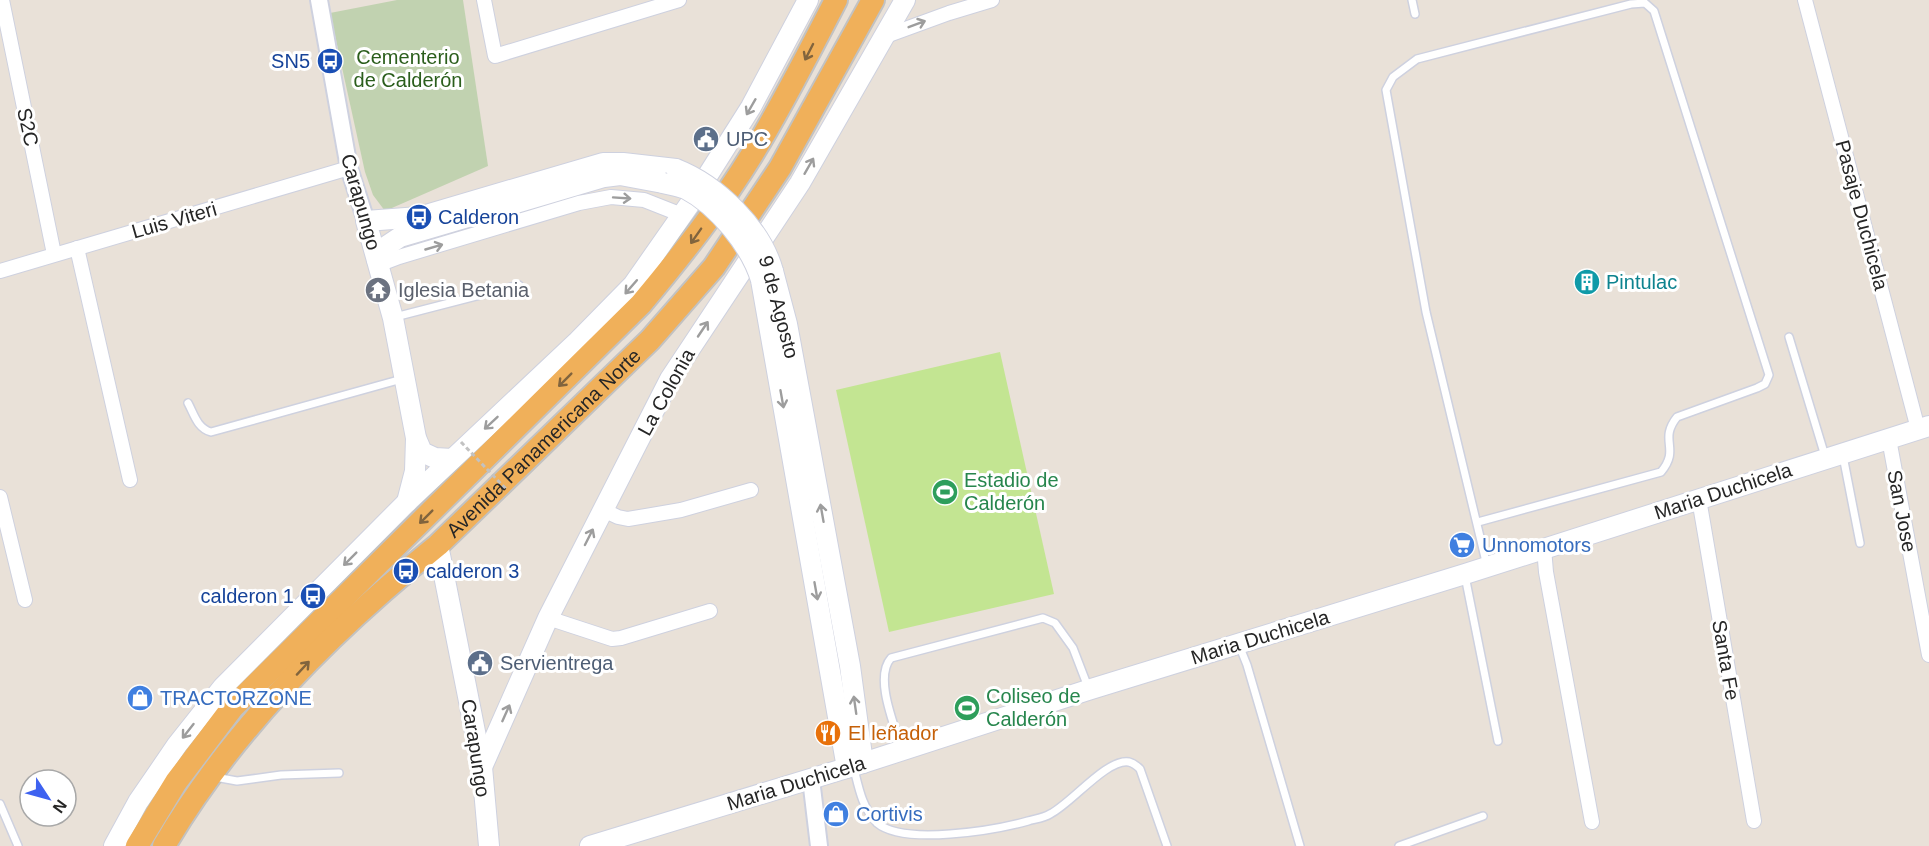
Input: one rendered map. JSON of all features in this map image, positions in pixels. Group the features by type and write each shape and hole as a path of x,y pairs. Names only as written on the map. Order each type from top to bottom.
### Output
{"highway":[{"name":"Avenida Panamericana Norte","path":"136,846 176,782 232,708 641,304 682,256 752,154 792,86 836,0"},
{"name":"Avenida Panamericana Norte","path":"164,846 179,819 209,776 242,735 322,648 406,571 438,545 650,340 714,267 780,168 873,0"}],"main road":[{"path":"114,846 138,802 177,746 223,687 457,450 578,342 633,285 682,215 751,106 808,0"},
{"path":"886,36 905,0"},
{"name":"La Colonia","path":"482,767 548,618 670,379 800,183 886,36"},
{"name":"9 de Agosto","path":"366,221 419,217 603,163 642,164 670,176 706,202 727,223 767,276 854,765"},
{"name":"9 de Agosto","path":"378,263 385,247 400,237 604,177 670,176"},
{"name":"Carapungo","path":"366,221 393,318 416,438 415,471 406,502"},
{"name":"Maria Duchicela","path":"590,846 811,779 1924,428"},
{"path":"416,438 422,452 435,459 457,450"},
{"name":"Carapungo","path":"438,545 482,767 489,846"}],"street":[{"name":"S2C","path":"2,0 54,254"},
{"name":"Carapungo","path":"319,0 349,168 366,221"},
{"path":"484,0 495,56 679,0"},
{"path":"886,36 947,6 992,0"},
{"name":"Pasaje Duchicela","path":"1805,0 1924,428"},
{"name":"Luis Viteri","path":"0,271 349,168"},
{"path":"378,263 579,203 610,197 644,200 682,215"},
{"path":"77,248 130,480"},
{"name":"San Jose","path":"1889,439 1929,655"},
{"path":"603,510 628,519 681,510 751,490"},
{"path":"0,497 25,600"},
{"name":"Santa Fe","path":"1699,499 1754,821"},
{"path":"1544,548 1546,572 1592,822"},
{"path":"548,618 612,639 710,611"},
{"path":"811,779 819,846"}],"lane":[{"path":"1412,0 1415,14"},
{"path":"1478,522 1661,472 1668,464 1671,453 1668,438 1669,427 1677,417 1757,388 1765,384 1769,375 1654,11 1645,3 1417,59 1393,77 1386,90 1426,312 1487,566"},
{"path":"393,318 519,285"},
{"path":"1789,337 1835,456 1860,543"},
{"path":"188,403 199,425 211,432 404,378"},
{"path":"1465,574 1498,741"},
{"path":"902,750 886,696 884,669 891,658 1043,618 1056,623 1073,648 1088,690"},
{"path":"1239,644 1300,846"},
{"path":"854,765 863,804 879,824 897,832 918,836 951,836 999,829 1050,814 1086,787 1101,772 1121,762 1130,762 1140,769 1167,846"},
{"path":"209,776 237,781 282,775 339,773"},
{"path":"0,804 18,846"},
{"path":"1399,846 1483,816"}],"path":[{"path":"457,450 506,489"}],"green space":[{"name":"Cementerio de Calderón","path":"397,0 463,0 488,166 385,211 373,195 365,172 330,13"},
{"name":"Estadio de Calderón","path":"1000,352 1054,594 889,632 836,390"}],"place":[{"name":"SN5","path":"330,61"},
{"name":"UPC","path":"706,139"},
{"name":"Calderon","path":"419,217"},
{"name":"Pintulac","path":"1587,282"},
{"name":"Iglesia Betania","path":"378,290"},
{"name":"Estadio de Calderón","path":"945,492"},
{"name":"Unnomotors","path":"1462,545"},
{"name":"calderon 3","path":"406,571"},
{"name":"calderon 1","path":"313,596"},
{"name":"Servientrega","path":"480,663"},
{"name":"TRACTORZONE","path":"140,698"},
{"name":"Coliseo de Calderón","path":"967,708"},
{"name":"El leñador","path":"828,733"},
{"name":"Cortivis","path":"836,814"}]}
